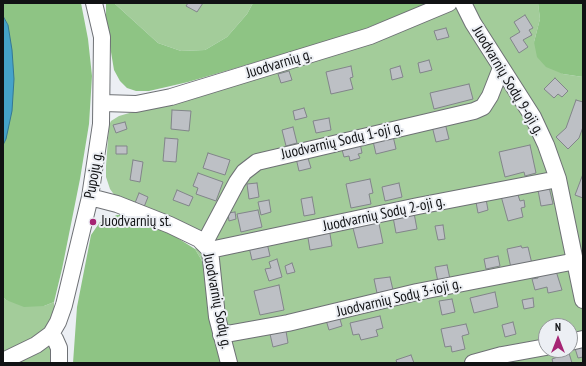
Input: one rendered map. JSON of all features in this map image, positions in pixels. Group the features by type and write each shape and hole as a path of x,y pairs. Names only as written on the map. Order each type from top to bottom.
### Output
{"street":[{"name":"Pupojų g.","path":"51,334 58,322 64,305 90,197 98,151 103,103 102,37 94,3"},
{"name":"Juodvarnių g.","path":"103,103 136,104 171,97 370,36 449,3"},
{"name":"Juodvarnių Sodų 9-oji g.","path":"463,3 473,23 500,68 534,117 546,145 558,179 583,300"},
{"name":"Juodvarnių Sodų 1-oji g.","path":"207,247 237,182 244,172 257,162 266,158 474,111 483,107 490,96 500,68"},
{"name":"Juodvarnių Sodų 2-oji g.","path":"207,247 558,179"},
{"name":"Juodvarnių Sodų g.","path":"90,197 117,204 170,225 198,239 207,247 217,317 229,363"},
{"name":"Juodvarnių Sodų 3-ioji g.","path":"221,335 288,323 417,292 576,261"},
{"path":"3,361 36,345 51,334 59,348 59,363"},
{"path":"473,363 538,348"}],"green space":[{"path":"3,3 81,3 88,39 92,76 89,124 80,179 54,302 44,306 24,307 6,300 3,297 3,145 6,139 8,25 3,16"},
{"path":"106,3 114,3 158,43 181,51 205,50 227,37 247,14 253,3 429,3 352,34 188,82 149,91 136,91 127,88 120,81 114,70 106,22"},
{"path":"114,3 253,3 247,14 227,37 205,50 181,51 158,43"},
{"path":"465,3 538,3 540,19 534,42 563,74 583,77 583,363 224,363 205,266 195,249 203,240 118,200 110,189 106,177 109,125 111,121 119,116 364,45"},
{"path":"538,3 583,3 583,77 563,74 546,67 537,57 534,42 540,19"},
{"path":"117,215 130,215 168,232 195,249 205,266 224,363 73,363 77,307 91,235 100,222"},
{"path":"3,297 6,300 44,306 54,302 54,363 3,363"}],"water":[{"path":"3,16 8,25 12,50 14,79 12,111 6,139 3,145"}],"building":[{"path":"188,3 203,3 197,12 186,6"},
{"path":"525,15 533,28 529,30 532,35 523,40 528,47 519,53 510,38 520,32 514,22"},
{"path":"446,28 449,37 437,40 434,31"},
{"path":"429,60 432,70 420,73 418,63"},
{"path":"351,66 353,77 350,78 353,89 331,94 326,72"},
{"path":"400,66 403,77 392,80 390,69"},
{"path":"289,71 292,80 281,83 278,74"},
{"path":"555,78 568,91 562,97 558,94 554,98 544,89"},
{"path":"469,84 473,99 434,109 430,93"},
{"path":"576,100 583,102 583,127 579,138 568,149 556,137 566,128"},
{"path":"304,108 307,117 295,120 293,111"},
{"path":"172,110 191,111 189,131 171,129"},
{"path":"329,118 331,130 316,133 313,121"},
{"path":"125,122 127,129 116,133 113,125"},
{"path":"445,123 449,139 436,142 432,126"},
{"path":"293,127 297,143 286,146 282,130"},
{"path":"393,136 396,149 376,154 373,141"},
{"path":"165,138 178,139 176,162 163,161"},
{"path":"360,143 362,153 358,154 360,158 350,161 349,156 344,157 341,146"},
{"path":"530,145 536,173 525,176 524,172 505,177 499,152"},
{"path":"116,146 127,146 127,154 116,154"},
{"path":"208,153 230,160 225,175 203,168"},
{"path":"307,155 311,168 299,171 296,158"},
{"path":"133,160 143,162 140,182 130,180"},
{"path":"198,173 223,182 216,201 196,194 198,188 193,186"},
{"path":"583,174 583,198 575,195"},
{"path":"370,179 373,193 369,194 371,204 351,208 346,184"},
{"path":"257,183 259,197 249,199 247,184"},
{"path":"399,183 402,197 385,201 382,187"},
{"path":"549,187 553,204 541,206 538,190"},
{"path":"177,190 193,197 189,206 173,200"},
{"path":"517,192 520,201 524,200 525,207 521,208 523,217 508,221 501,196"},
{"path":"139,193 148,197 144,207 135,203"},
{"path":"312,197 315,214 304,216 301,199"},
{"path":"486,199 488,210 478,213 476,202"},
{"path":"269,200 271,212 261,215 258,202"},
{"path":"258,210 262,227 241,232 237,214"},
{"path":"235,212 236,219 229,221 228,213"},
{"path":"414,213 417,229 396,233 393,217"},
{"path":"378,219 383,243 358,248 352,224"},
{"path":"443,225 445,239 438,240 435,226"},
{"path":"329,228 332,246 310,250 307,232"},
{"path":"267,243 270,256 252,260 249,247"},
{"path":"521,246 522,248 528,247 532,264 511,268 507,249"},
{"path":"498,256 500,266 486,269 484,259"},
{"path":"277,259 282,277 269,281 265,269 271,268 269,262"},
{"path":"292,263 295,272 287,274 285,266"},
{"path":"447,265 450,279 438,282 435,267"},
{"path":"556,271 562,290 548,293 547,287 535,290 532,279 538,278 538,275"},
{"path":"390,277 393,290 377,293 374,279"},
{"path":"279,285 284,310 260,315 254,291"},
{"path":"495,292 498,307 474,313 470,298"},
{"path":"533,298 534,307 524,309 522,300"},
{"path":"452,299 455,312 442,315 439,301"},
{"path":"339,316 342,326 329,330 326,320"},
{"path":"380,316 383,328 376,330 378,336 361,340 359,334 353,335 350,323"},
{"path":"513,322 516,334 505,337 502,325"},
{"path":"466,324 469,334 462,336 465,349 452,352 451,346 445,347 441,329"},
{"path":"286,331 288,343 273,347 270,334"},
{"path":"583,343 583,357 578,358 578,344"},
{"path":"411,355 414,363 397,363 396,360"},
{"path":"570,358 572,363 553,363 552,359"}],"place":[{"name":"Juodvarnių st.","path":"93,222"}]}
